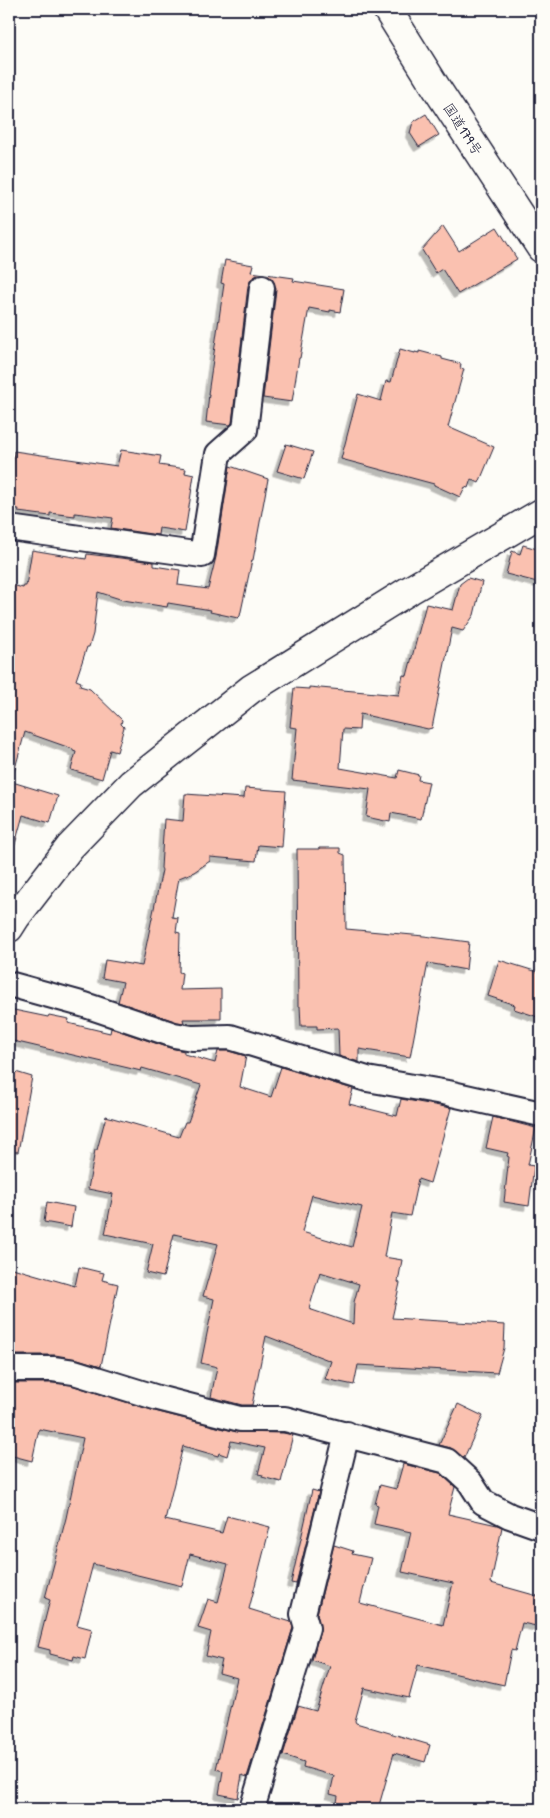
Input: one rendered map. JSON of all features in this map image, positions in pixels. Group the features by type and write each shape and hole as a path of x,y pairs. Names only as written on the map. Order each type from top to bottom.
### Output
{"main road":[{"name":"国道179号","path":"388,9 443,98 541,248"},
{"path":"9,928 70,847 131,784 251,689 410,590 541,513"}],"street":[{"path":"9,528 202,555 218,454 245,430 262,288"},
{"path":"9,984 85,1005 174,1035 192,1038 230,1037 367,1079 448,1093 541,1114"},
{"path":"9,1369 53,1369 74,1372 158,1398 240,1419 285,1419 447,1461 470,1482 483,1502 510,1516 541,1527"},
{"path":"252,1809 307,1628 303,1614 347,1434"}],"building":[{"path":"426,114 439,135 419,147 410,133 413,122"},
{"path":"443,226 459,251 497,227 517,259 458,294 442,269 436,273 422,250"},
{"path":"225,260 253,265 251,272 294,278 293,281 344,289 340,312 309,308 292,402 263,398 276,289 270,277 264,274 257,275 251,279 248,286 232,423 230,425 206,422 208,394 224,284 221,283"},
{"path":"400,349 415,353 419,353 419,351 442,357 442,359 461,364 460,368 464,369 448,427 494,447 479,483 471,479 468,488 465,487 460,497 434,484 341,459 358,394 381,401 386,381 391,382"},
{"path":"286,444 313,452 304,479 277,471"},
{"path":"121,450 161,456 159,465 186,469 185,473 194,475 185,532 159,528 158,535 111,528 113,518 75,513 75,516 50,513 50,516 18,512 19,509 9,508 9,480 11,480 14,451 117,466"},
{"path":"230,466 268,479 253,560 240,616 238,618 210,612 211,610 168,603 167,607 123,600 98,592 93,634 76,680 81,682 80,686 90,689 122,720 121,724 124,727 117,752 110,750 102,779 71,770 76,752 73,749 25,732 14,772 9,771 9,584 23,588 26,586 32,550 86,559 87,554 154,562 154,566 180,570 178,585 208,589 216,557"},
{"path":"523,545 541,550 541,583 506,574 512,551 520,554"},
{"path":"468,578 482,582 474,615 463,631 452,628 432,728 428,729 360,714 359,730 343,729 340,768 397,778 399,770 419,775 418,780 429,782 421,819 391,813 390,822 366,817 370,789 292,780 297,728 290,727 294,688 309,689 309,687 399,695 403,675 407,676 426,604 453,610 460,584"},
{"path":"9,781 58,796 50,823 23,815 14,848 9,847"},
{"path":"245,788 286,791 282,847 258,845 256,861 210,857 210,861 194,872 179,878 172,917 178,918 176,932 180,933 179,972 182,973 180,990 221,989 221,1019 183,1019 184,1023 177,1022 118,1002 123,982 102,978 105,960 142,966 162,870 164,819 183,821 185,794 244,798"},
{"path":"340,848 340,853 345,855 346,929 469,942 466,970 428,963 410,1057 359,1049 359,1062 339,1056 338,1028 317,1029 317,1026 301,1026 300,1006 298,1006 297,849"},
{"path":"499,960 541,973 541,1018 514,1009 515,1005 488,996"},
{"path":"9,1009 69,1019 68,1023 110,1033 111,1028 215,1063 218,1051 228,1051 246,1056 240,1087 271,1097 281,1067 353,1089 349,1104 397,1116 401,1099 451,1108 430,1183 418,1179 410,1216 392,1213 384,1257 402,1260 398,1282 400,1283 392,1318 505,1325 504,1348 497,1373 358,1365 354,1385 325,1379 331,1361 266,1336 252,1405 242,1405 211,1397 217,1367 201,1363 214,1299 203,1296 218,1244 174,1234 163,1277 146,1273 153,1244 105,1234 113,1194 88,1189 95,1150 97,1150 106,1116 179,1137 185,1122 188,1122 201,1085 142,1068 141,1071 9,1040","holes":["312,1195 362,1207 352,1247 302,1232","320,1272 359,1284 354,1302 353,1324 309,1309"]},
{"path":"9,1070 32,1077 18,1152 9,1151"},
{"path":"493,1117 536,1128 528,1165 534,1166 529,1206 504,1202 508,1153 486,1148"},
{"path":"47,1202 74,1207 71,1227 44,1222"},
{"path":"9,1267 75,1286 79,1267 104,1273 102,1280 118,1284 101,1366 55,1355 13,1355 13,1339 9,1338"},
{"path":"13,1383 71,1385 155,1411 237,1432 293,1435 281,1482 262,1477 263,1475 258,1474 265,1448 231,1441 227,1456 219,1453 218,1456 183,1446 165,1520 222,1533 227,1516 270,1527 249,1609 291,1622 293,1628 247,1777 242,1775 238,1798 219,1794 223,1771 216,1769 237,1678 219,1673 222,1660 206,1656 211,1632 198,1628 208,1599 218,1602 228,1564 190,1554 182,1586 93,1564 77,1625 92,1629 85,1659 74,1656 73,1660 50,1654 50,1650 38,1647 50,1600 45,1598 66,1518 83,1438 39,1429 32,1461 9,1455 9,1384 13,1385"},
{"path":"458,1404 483,1416 464,1458 451,1448 439,1445"},
{"path":"403,1464 440,1473 455,1487 448,1514 502,1527 491,1583 541,1597 541,1627 522,1623 515,1651 511,1650 504,1685 418,1665 409,1698 364,1688 356,1723 430,1745 425,1762 394,1753 378,1809 336,1809 338,1796 330,1794 334,1776 303,1767 304,1762 283,1755 298,1706 316,1711 330,1666 312,1660 320,1631 317,1614 334,1545 353,1551 352,1554 371,1558 360,1603 443,1625 453,1583 402,1572 411,1532 374,1524 378,1505 375,1504 380,1485 396,1489"},
{"path":"312,1490 319,1492 296,1584 291,1583"}]}
